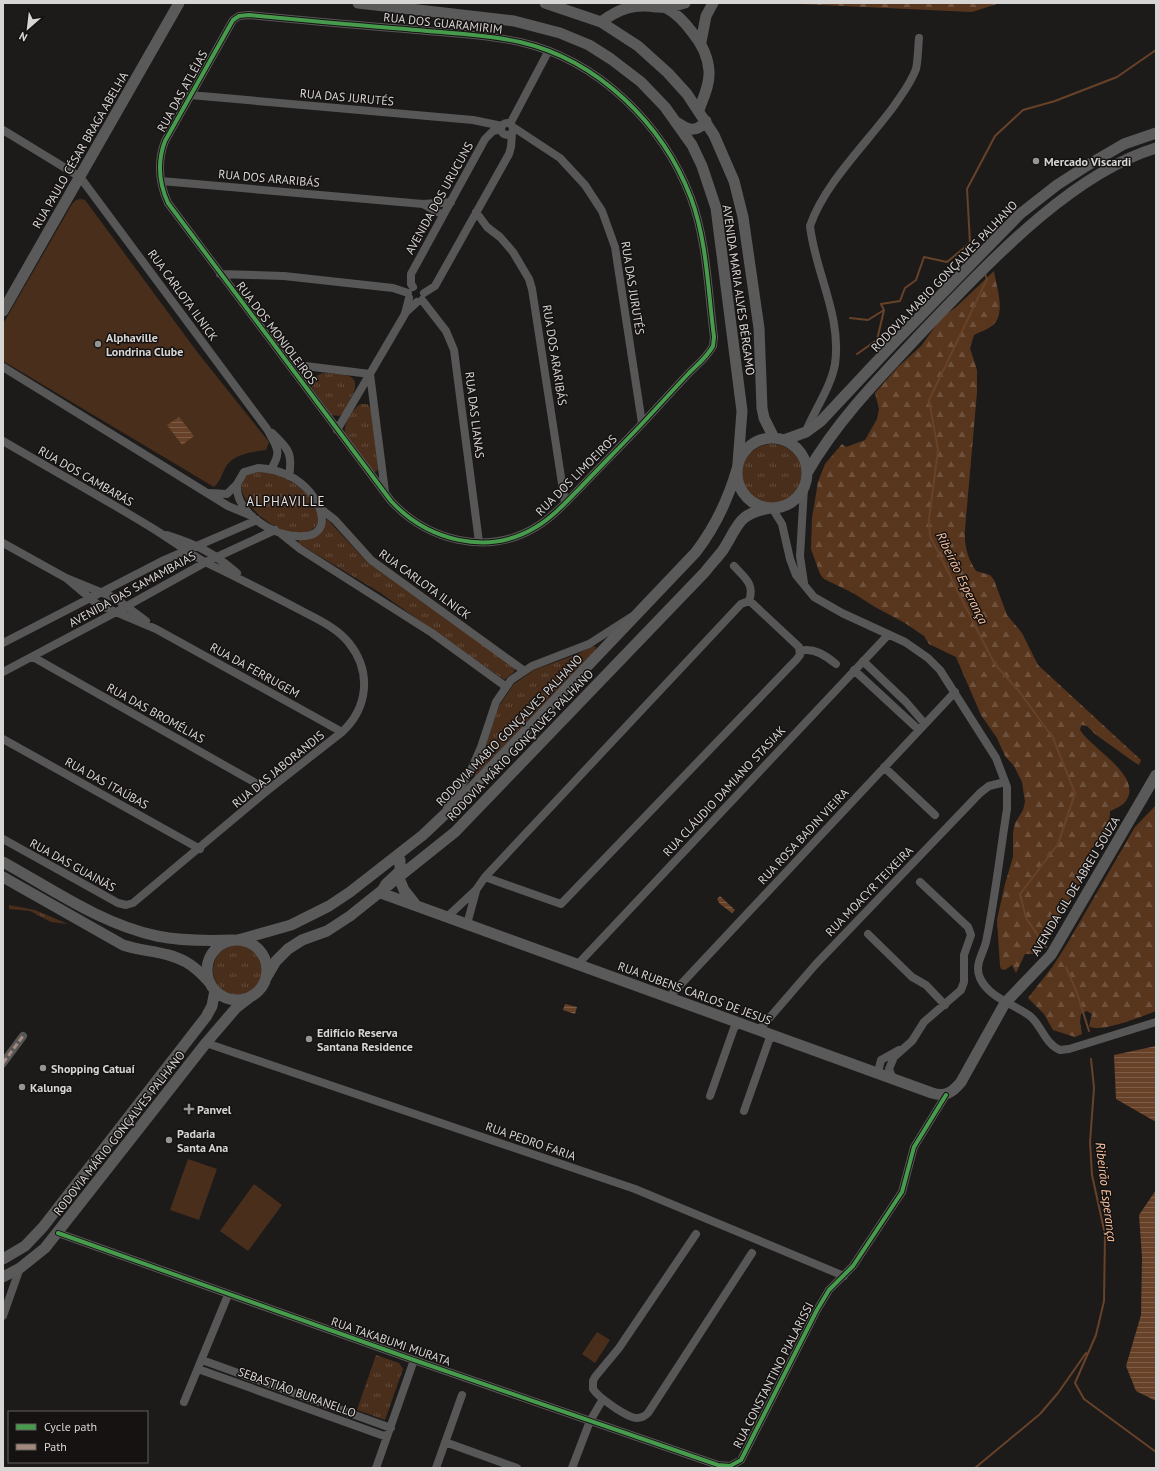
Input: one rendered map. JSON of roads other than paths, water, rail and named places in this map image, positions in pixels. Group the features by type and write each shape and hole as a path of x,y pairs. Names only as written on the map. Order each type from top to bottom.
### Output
{"main road":[{"name":"RUA PAULO CÉSAR BRAGA ABELHA","path":"3,311 179,3"},
{"name":"AVENIDA MARIA ALVES BÉRGAMO","path":"358,3 436,7 543,27 576,39 600,51 630,72 651,90 678,123 702,166 712,194 719,226 742,411 738,466"},
{"name":"AVENIDA MARIA ALVES BÉRGAMO","path":"545,3 601,22 638,46 660,65 687,94 706,121 726,158 739,198 759,328 762,408 764,418 779,439"},
{"path":"601,22 617,10 634,6 667,8 685,3"},
{"path":"700,42 706,16 713,3"},
{"path":"667,8 686,24 700,42 706,57 709,72 707,87 699,110"},
{"path":"678,123 688,130 694,130 706,121"},
{"name":"RODOVIA MABIO GONÇALVES PALHANO","path":"779,439 806,432 836,407 1020,214 1057,185 1124,144 1156,133"},
{"name":"RODOVIA MABIO GONÇALVES PALHANO","path":"807,474 844,420 878,379 978,274 1034,222 1101,172 1143,152 1156,148"},
{"path":"765,439 779,439 799,451 805,461 807,474 804,488 793,501 782,507 771,508 758,505 747,498 738,482 738,466 744,452 753,444 765,439"},
{"name":"RODOVIA MABIO GONÇALVES PALHANO","path":"235,940 285,927 319,912 350,892 438,822 696,552 709,534 725,504 738,466"},
{"name":"RODOVIA MÁRIO GONÇALVES PALHANO","path":"266,978 276,961 288,949 295,944 334,926 382,893 455,832 700,577 723,550 744,517 753,512 771,508"},
{"name":"AVENIDA GIL DE ABREU SOUZA","path":"1005,1003 1051,955 1156,775"},
{"path":"382,893 386,884 400,871 400,860 397,856"},
{"path":"3,862 98,915 124,926 167,938 194,941 235,940 249,942 262,952 267,967 266,978 258,992 249,998 232,999 221,995 186,962 171,956 123,945 3,877"},
{"path":"399,878 404,890 417,906"},
{"name":"RUA RUBENS CARLOS DE JESUS","path":"382,893 892,1077 937,1095 946,1095"},
{"path":"213,986 207,972 211,955 218,947 235,940"},
{"name":"RODOVIA MÁRIO GONÇALVES PALHANO","path":"3,1259 25,1246 43,1226 206,1017 212,1006 213,986"},
{"name":"RODOVIA MÁRIO GONÇALVES PALHANO","path":"3,1277 20,1268 46,1248 206,1043 232,1012 249,998"},
{"path":"946,1095 952,1092 960,1082 1005,1003"}],"street":[{"name":"RUA DOS GUARAMIRIM","path":"237,17 249,15 496,38 521,42 548,52 589,73 625,100 650,126 675,163 691,198 699,228 714,337 713,346"},
{"name":"RUA DAS ATLÉIAS","path":"161,181 160,164 163,145 233,20 237,17"},
{"path":"806,432 831,379 835,364 836,346 831,312 810,226 814,214 840,174 885,118 910,83 916,68 919,38"},
{"name":"AVENIDA DOS URUCUNS","path":"337,430 405,314 434,286 509,154 511,147 508,128 548,52"},
{"name":"RUA DAS JURUTÉS","path":"190,95 473,120 508,128 560,158 585,185 602,211 615,247 642,423"},
{"name":"AVENIDA DOS URUCUNS","path":"405,314 410,292 411,274 486,137 493,131 508,128"},
{"path":"3,130 80,176"},
{"name":"RUA CARLOTA ILNICK","path":"80,176 267,429 278,451 277,459 270,469"},
{"name":"RUA DOS ARARIBÁS","path":"161,181 423,204 451,202"},
{"name":"RUA DOS MONJOLEIROS","path":"161,181 170,206 385,493"},
{"name":"RUA DOS ARARIBÁS","path":"423,204 443,215"},
{"name":"RUA DOS ARARIBÁS","path":"476,212 487,227 513,252 529,279 532,288 565,503"},
{"name":"RUA DOS ARARIBÁS","path":"470,223 487,227"},
{"path":"220,274 284,276 393,288 410,292 421,288 421,298 412,301 410,292"},
{"name":"RUA DAS LIANAS","path":"421,298 446,331 454,350 479,542"},
{"name":"RUA DOS LIMOEIROS","path":"385,493 402,513 421,527 451,539 479,542 506,539 529,531 542,523 565,503 713,346"},
{"path":"289,364 370,374 385,493"},
{"path":"3,367 228,506 254,518 277,532 300,549 432,633 505,686"},
{"name":"RUA CARLOTA ILNICK","path":"267,429 288,449 291,464 289,476 301,483 317,500 321,509 335,520 371,560 523,670"},
{"name":"RUA DOS CAMBARÁS","path":"3,441 157,531 206,562 245,580 332,628"},
{"path":"205,491 222,495 231,492 241,476 248,470 258,468 270,469 289,476"},
{"path":"237,484 237,493 240,502 254,518"},
{"path":"804,488 800,556 805,586"},
{"path":"771,508 782,524 792,567 799,580 822,602 905,642 928,658 940,670 955,692 996,758 1005,782 1007,809 986,941 978,965 978,973 983,983 1005,1003 1031,1017 1051,1044 1064,1051 1156,1022"},
{"path":"277,532 296,536 314,533 322,522 321,509"},
{"name":"AVENIDA DAS SAMAMBAIAS","path":"4,642 185,550 254,518"},
{"name":"RUA DOS CAMBARÁS","path":"157,531 197,545 217,557 245,580"},
{"name":"AVENIDA DAS SAMAMBAIAS","path":"3,672 118,612 127,605 206,562 277,532"},
{"name":"RUA DA FERRUGEM","path":"3,543 66,578 115,598 127,605 156,629"},
{"path":"734,566 750,585 751,594 749,601"},
{"name":"RUA DA FERRUGEM","path":"66,578 90,598 108,609 156,629 342,732"},
{"path":"485,877 561,904 796,660 800,655 800,651 796,644 749,601"},
{"path":"447,917 476,890 485,877 742,604 749,601"},
{"path":"438,822 471,770 481,747 492,712 505,686 523,670 589,644 640,611"},
{"name":"RUA DAS JABORANDIS","path":"133,903 200,849 268,790 353,722 362,704 365,689 363,672 351,644 332,628"},
{"name":"RUA CLÁUDIO DAMIANO STASIAK","path":"578,964 888,634"},
{"path":"800,651 815,651 836,664"},
{"name":"RUA DAS BROMÉLIAS","path":"33,657 268,790"},
{"path":"863,661 906,702 922,727"},
{"path":"854,670 922,727"},
{"name":"RUA ROSA BADIN VIEIRA","path":"669,997 955,692"},
{"name":"RUA DAS ITAÚBAS","path":"3,739 200,849"},
{"path":"884,767 935,815"},
{"name":"RUA MOACYR TEIXEIRA","path":"759,1030 816,964 980,793 989,786 1005,782"},
{"name":"RUA DAS GUAINÃS","path":"3,839 118,903 126,905 133,903"},
{"path":"892,1077 888,1069 890,1063 905,1048 924,1022 945,1005 962,987 963,957 971,933 968,927 920,882"},
{"path":"467,924 476,890"},
{"path":"868,934 912,977 926,985 945,1005"},
{"path":"710,1096 734,1028 740,1023"},
{"path":"3,1063 23,1036"},
{"path":"744,1111 769,1040 775,1036"},
{"name":"RUA PEDRO FARIA","path":"206,1043 635,1189 844,1276"},
{"path":"878,1072 881,1060 892,1053 905,1048"},
{"name":"RUA CONSTANTINO PIALARISSI","path":"718,1465 730,1466 741,1460 829,1290 844,1276 873,1238 902,1192 914,1147 946,1095"},
{"name":"RUA TAKABUMI MURATA","path":"58,1234 228,1295 570,1414 592,1420 718,1465"},
{"path":"696,1234 619,1348 593,1381 593,1389 603,1399 634,1418 643,1417 648,1413 752,1253"},
{"path":"3,1316 20,1268"},
{"path":"184,1402 228,1295"},
{"name":"SEBASTIÃO BURANELLO","path":"202,1360 391,1428"},
{"path":"376,1468 414,1360"},
{"name":"SEBASTIÃO BURANELLO","path":"198,1369 387,1437"},
{"path":"293,1403 296,1394"},
{"path":"436,1468 462,1394"},
{"path":"572,1468 584,1435 603,1399"},
{"path":"570,1414 581,1426 584,1435"},
{"path":"579,1451 584,1446 592,1420"},
{"path":"445,1442 517,1468"}],"waterway":[{"name":"Ribeirão Esperança","path":"975,254 970,243 967,189 995,136 1023,110 1055,101 1117,77 1156,50"},
{"path":"857,354 877,340 884,310 881,304 900,301 905,288 916,280 924,257 947,262 970,243"},
{"name":"Ribeirão Esperança","path":"985,274 987,279 929,400 938,450 929,519 930,536 994,663 1019,691 1053,738 1075,793 1058,844 1020,894 1026,918 1046,947"},
{"path":"850,318 868,320 884,310"},
{"name":"Ribeirão Esperança","path":"1066,967 1077,993 1089,1031"},
{"name":"Ribeirão Esperança","path":"1091,1059 1094,1088 1090,1142 1092,1175 1105,1234 1104,1301 1096,1335 1075,1383 1084,1399 1156,1452"},
{"path":"975,1468 1040,1414 1058,1393 1086,1353"}],"place":[{"name":"Mercado Viscardi","path":"1036,161"},
{"name":"Alphaville Londrina Clube","path":"98,344"},
{"name":"Edifício Reserva Santana Residence","path":"309,1039"},
{"name":"Shopping Catuaí","path":"43,1068"},
{"name":"Kalunga","path":"22,1087"},
{"name":"Panvel","path":"189,1109"},
{"name":"Padaria Santa Ana","path":"169,1140"}],"district":[{"name":"ALPHAVILLE","path":"286,501"}]}
